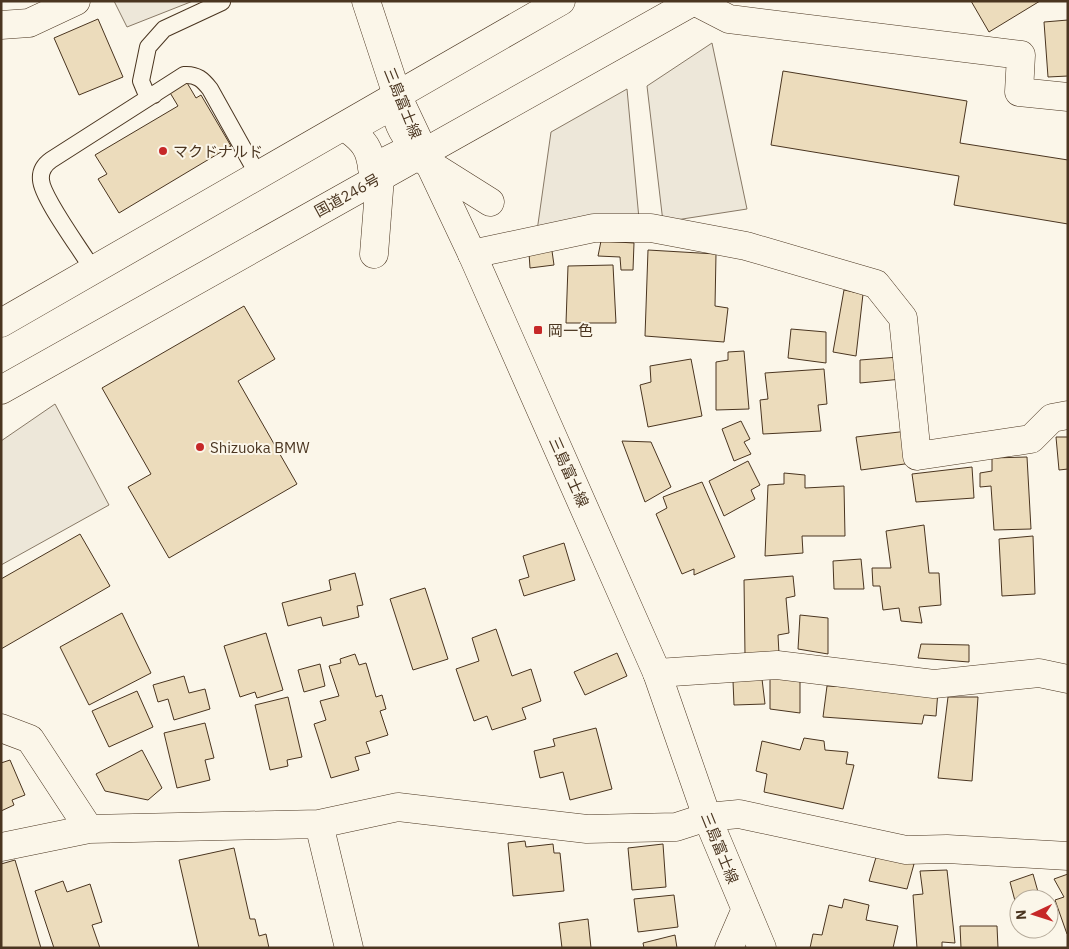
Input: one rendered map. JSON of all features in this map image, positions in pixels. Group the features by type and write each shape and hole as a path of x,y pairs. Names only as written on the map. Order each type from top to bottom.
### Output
{"main road":[{"path":"1,25 29,23 76,1"},
{"name":"三島富士線","path":"366,1 416,152 472,254 657,673 707,817 762,948"},
{"path":"1,323 561,1"},
{"path":"694,1 729,19 1021,55 1019,92 1068,98"},
{"name":"国道246号","path":"1,390 416,152 694,1"},
{"path":"416,152 372,168 370,152 362,139 349,130 395,104 396,119 416,152 490,202"},
{"path":"374,254 381,165"},
{"path":"472,254 594,228 652,228 746,246 876,284 903,318 917,456 1032,439 1052,418 1068,415"},
{"path":"657,673 777,665 934,684 1040,673 1068,679"},
{"path":"1,728 30,739 89,829"},
{"path":"1,847 89,829 319,824 398,807 587,829 676,827 707,817 739,814 906,850 947,848 1068,856"},
{"path":"319,824 349,948"},
{"path":"729,948 745,911"}],"lane":[{"path":"154,95 146,93 141,81 148,47 164,29 222,2"},
{"path":"93,270 43,190 42,172 45,164 184,75 192,74 202,79 258,174"}],"shaded area":[{"path":"114,1 193,1 127,27"},
{"path":"712,43 747,209 663,222 647,86"},
{"path":"627,89 639,219 537,231 551,132"},
{"path":"55,404 109,505 1,565 1,441"}],"building":[{"path":"971,1 1040,1 989,32"},
{"path":"98,19 123,77 79,95 54,38"},
{"path":"1068,20 1068,76 1048,77 1044,22"},
{"path":"783,71 967,101 960,143 1068,160 1068,224 954,205 959,176 771,145"},
{"name":"マクドナルド","path":"186,81 196,98 201,95 231,146 119,213 98,179 107,174 95,155 178,106 169,91"},
{"path":"601,241 634,243 633,270 621,270 620,257 598,256"},
{"path":"648,250 716,254 715,306 728,308 724,342 645,336"},
{"path":"552,251 554,265 530,268 529,253"},
{"path":"613,265 616,323 566,323 568,266"},
{"path":"844,290 863,294 856,356 833,352"},
{"path":"244,306 275,359 238,381 297,484 169,558 128,487 151,474 102,388"},
{"path":"791,329 826,332 826,363 788,358"},
{"path":"744,351 749,409 716,410 716,362 728,360 728,352"},
{"path":"899,357 902,379 860,383 860,360"},
{"path":"691,359 702,416 648,427 640,385 651,382 650,366"},
{"path":"824,369 827,404 818,405 821,431 763,434 760,400 768,399 765,373"},
{"path":"741,421 750,439 744,442 751,454 734,461 722,429"},
{"path":"908,431 912,463 861,470 856,437"},
{"path":"1056,437 1068,437 1068,469 1059,470"},
{"path":"622,441 651,442 671,487 645,502"},
{"path":"1027,457 1031,529 994,530 991,486 980,487 980,473 992,471 992,458"},
{"path":"748,461 760,485 751,490 755,499 724,516 709,481"},
{"path":"972,467 974,498 916,502 912,474"},
{"path":"784,473 805,475 805,488 844,486 845,536 802,536 803,553 765,556 768,485 784,484"},
{"path":"702,482 735,557 694,575 694,569 682,574 656,514 667,508 663,497"},
{"path":"924,525 929,573 939,573 941,605 919,607 922,623 901,621 899,608 883,610 880,586 873,586 872,568 891,568 886,531"},
{"path":"80,534 110,586 1,649 1,579"},
{"path":"1033,536 1035,594 1002,596 999,539"},
{"path":"564,543 575,580 524,596 519,580 529,577 523,556"},
{"path":"861,559 864,589 834,589 833,561"},
{"path":"355,573 363,605 357,606 359,617 323,626 321,617 288,626 282,603 331,590 329,580"},
{"path":"793,576 795,596 786,598 789,633 778,635 779,654 745,655 744,580"},
{"path":"425,588 448,659 413,670 390,599"},
{"path":"122,613 151,673 89,705 60,647"},
{"path":"800,615 828,618 828,654 798,649"},
{"path":"496,629 512,676 531,669 541,701 522,708 526,719 492,730 487,716 474,721 456,669 479,661 472,638"},
{"path":"266,633 283,690 257,698 255,692 240,697 224,646"},
{"path":"921,644 969,645 969,662 918,658"},
{"path":"617,653 627,676 585,695 574,672"},
{"path":"355,654 359,665 366,663 376,697 382,695 386,709 380,711 388,735 366,742 370,753 355,757 359,770 331,778 314,724 326,720 320,701 339,696 329,666 341,663 340,659"},
{"path":"320,664 325,686 304,692 298,670"},
{"path":"184,676 189,693 205,689 210,709 174,720 168,699 158,702 153,685"},
{"path":"770,678 800,679 800,713 770,709"},
{"path":"762,679 765,704 734,705 733,681"},
{"path":"827,686 938,691 936,716 924,715 922,724 823,717"},
{"path":"137,691 153,727 109,747 92,711"},
{"path":"288,697 302,757 287,760 288,766 270,770 255,705"},
{"path":"948,697 978,697 972,781 938,778"},
{"path":"205,723 214,758 205,760 210,780 177,788 164,733"},
{"path":"596,728 612,789 570,800 563,772 540,778 534,751 555,746 553,739"},
{"path":"804,738 824,741 825,750 848,752 846,764 854,765 843,809 764,792 767,774 756,771 762,741 800,750"},
{"path":"142,750 162,788 148,800 105,791 96,774"},
{"path":"10,760 25,795 12,800 14,805 1,811 1,763"},
{"path":"525,841 526,847 553,844 554,853 560,853 564,891 513,896 508,843"},
{"path":"663,844 666,887 632,890 628,848"},
{"path":"234,848 250,919 255,919 259,936 266,934 269,948 199,948 179,860"},
{"path":"877,854 914,864 907,889 869,881"},
{"path":"15,860 41,948 1,948 1,864"},
{"path":"947,870 955,943 942,942 942,948 917,948 913,895 923,894 920,871"},
{"path":"1033,874 1037,889 1012,889 1010,882"},
{"path":"1068,874 1068,934 1059,911 1059,899 1064,897 1054,879"},
{"path":"63,881 67,892 90,884 102,922 92,925 100,948 54,948 35,891"},
{"path":"674,895 678,927 638,932 634,899"},
{"path":"844,899 869,905 866,920 898,926 893,948 810,948 813,934 822,935 829,905 842,908"},
{"path":"588,919 591,948 562,948 559,923"},
{"path":"960,926 997,926 998,948 961,948"},
{"path":"675,935 677,948 644,948 643,943"}],"place":[{"name":"マクドナルド","path":"163,151"},
{"name":"岡一色","path":"538,330"},
{"name":"Shizuoka BMW","path":"200,447"}]}
